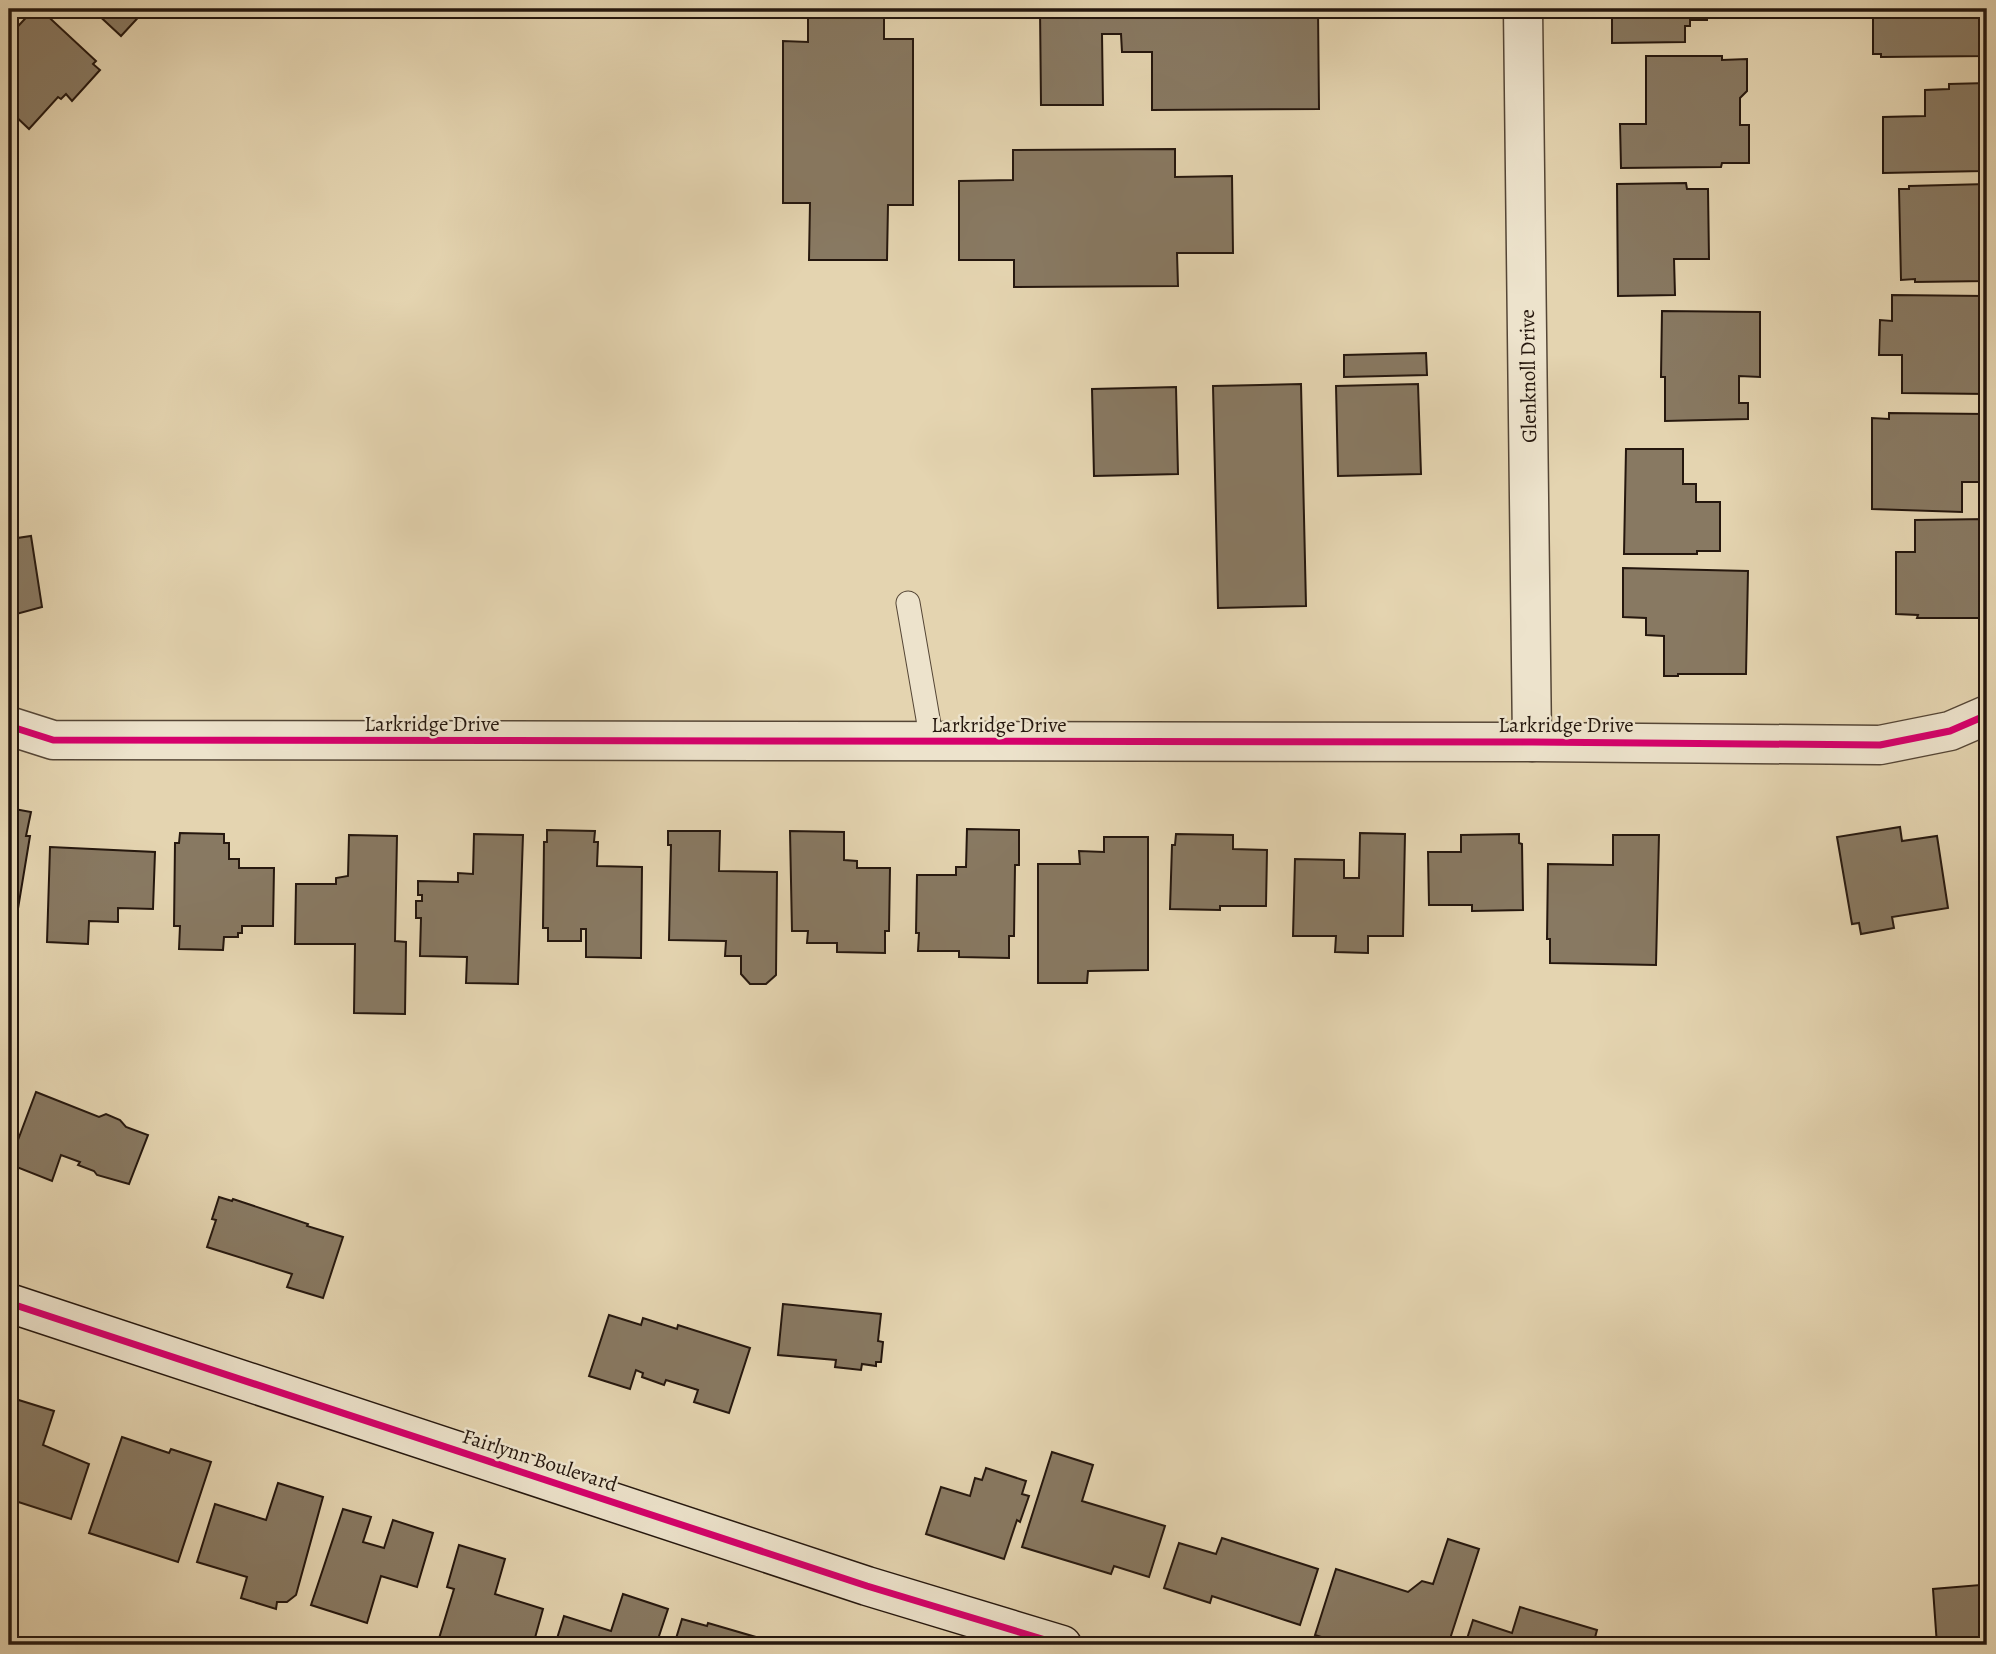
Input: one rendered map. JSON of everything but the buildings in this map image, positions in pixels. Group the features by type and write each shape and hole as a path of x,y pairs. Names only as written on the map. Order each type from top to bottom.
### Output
{"street":[{"name":"Glenknoll Drive","path":"1523,9 1532,742"},
{"name":"Larkridge Drive","path":"9,726 53,740 1880,745 1950,732 1987,715"},
{"name":"Fairlynn Boulevard","path":"9,1303 867,1586 1062,1645"}],"lane":[{"path":"908,603 932,742"}],"cycle path":[{"path":"9,726 53,740 1880,745 1950,731 1987,715"},
{"path":"9,1303 867,1586 1062,1645"}]}
